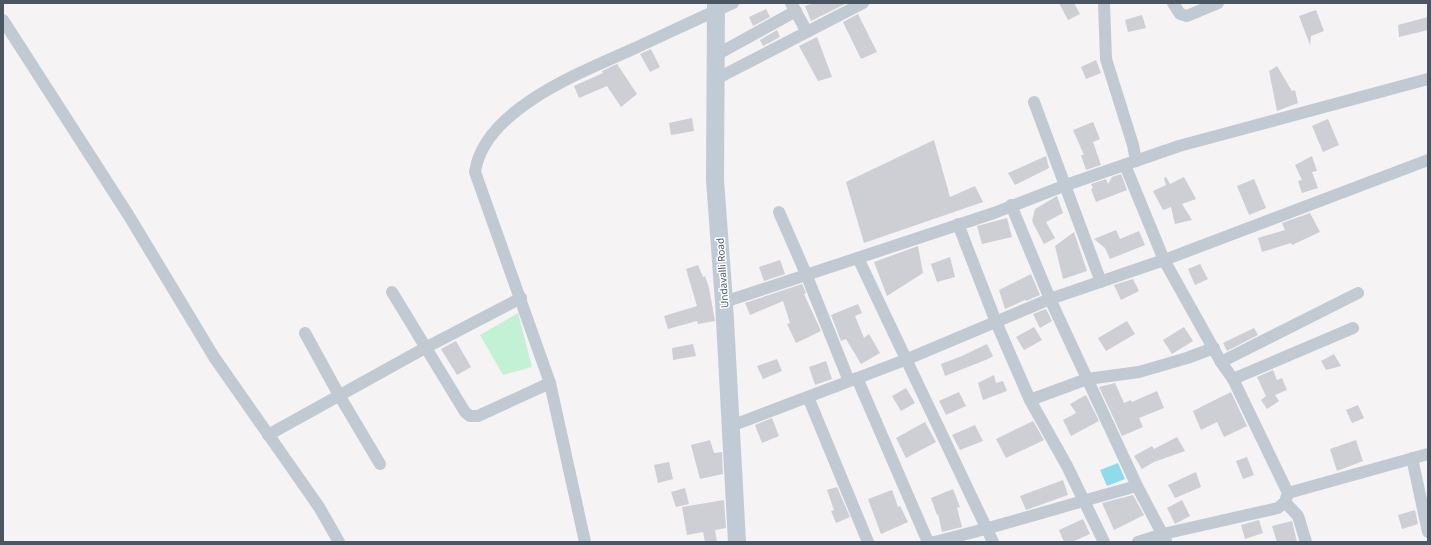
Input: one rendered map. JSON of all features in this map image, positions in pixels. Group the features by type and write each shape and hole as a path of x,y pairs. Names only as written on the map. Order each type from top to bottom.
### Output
{"main road":[{"name":"Undavalli Road","path":"722,5 716,55 715,180 724,302 737,542"}],"street":[{"path":"716,79 863,3"},
{"path":"1104,3 1106,59 1133,145 1131,163 1164,260 1221,362 1233,379 1287,497 1303,524 1306,542"},
{"path":"1173,3 1180,14 1187,16 1218,3"},
{"path":"585,542 550,383 475,172 477,157 488,140 510,116 558,83 722,5"},
{"path":"716,55 793,7 807,32"},
{"path":"3,20 129,216 214,357 319,507 339,542"},
{"path":"724,302 994,213 1066,185 1179,146 1428,79"},
{"path":"1034,102 1101,282"},
{"path":"731,426 905,360 1050,299 1164,260 1428,160"},
{"path":"1012,205 1050,299 1137,486 1165,538"},
{"path":"779,212 853,380 928,542"},
{"path":"958,224 996,322 1030,400 1084,500 1104,542"},
{"path":"858,258 905,360 993,542"},
{"path":"392,292 465,412 470,416 478,416 550,383"},
{"path":"1221,362 1358,293"},
{"path":"268,435 425,348 521,298"},
{"path":"1233,379 1353,328"},
{"path":"305,333 339,395 380,464"},
{"path":"1030,400 1087,379 1139,372 1187,358 1214,348"},
{"path":"808,397 868,542"},
{"path":"1138,542 1165,538 1278,508 1287,497 1428,454"},
{"path":"1412,458 1428,532"},
{"path":"934,542 986,530 1084,500 1137,486"}],"green space":[{"path":"518,313 532,367 503,375 480,335"}],"water":[{"path":"1118,463 1125,479 1107,486 1100,470"}],"building":[{"path":"814,3 847,3 811,21 805,6"},
{"path":"1059,3 1074,3 1080,14 1068,20"},
{"path":"766,9 770,17 753,26 749,17"},
{"path":"1316,10 1324,31 1311,36 1310,45 1299,16"},
{"path":"858,14 877,52 861,59 843,22"},
{"path":"1142,15 1146,28 1128,32 1125,20"},
{"path":"1428,17 1428,30 1399,37 1398,25"},
{"path":"777,30 780,37 763,46 760,40"},
{"path":"817,37 832,77 818,81 799,46"},
{"path":"651,49 660,67 650,72 640,54"},
{"path":"1096,60 1101,73 1086,79 1081,67"},
{"path":"617,64 637,94 621,107 607,86 579,98 574,86 603,73 602,71"},
{"path":"1277,66 1292,91 1295,90 1298,103 1277,111 1269,71"},
{"path":"692,118 694,131 671,135 669,123"},
{"path":"1328,119 1339,145 1323,152 1312,126"},
{"path":"1093,122 1100,139 1093,142 1101,165 1086,170 1081,155 1084,155 1073,130"},
{"path":"934,140 950,197 975,186 983,202 864,243 846,182"},
{"path":"1046,156 1049,168 1015,185 1008,173"},
{"path":"1312,156 1317,171 1312,172 1318,188 1302,193 1298,181 1302,180 1295,165"},
{"path":"1121,174 1127,190 1096,202 1091,189 1093,188 1091,184 1106,179 1108,184 1112,177"},
{"path":"1166,177 1170,184 1184,177 1196,199 1182,204 1192,220 1175,224 1171,207 1163,210 1153,191 1166,185 1164,178"},
{"path":"1254,179 1266,208 1249,215 1237,186"},
{"path":"1057,196 1063,213 1046,222 1055,238 1044,244 1032,221 1035,209"},
{"path":"1310,213 1320,232 1292,245 1291,243 1262,252 1258,238 1285,230 1282,223"},
{"path":"1007,218 1012,237 982,244 977,226"},
{"path":"1116,230 1120,239 1139,231 1145,245 1110,259 1105,248 1094,239"},
{"path":"1074,232 1087,271 1063,279 1055,246"},
{"path":"918,246 923,273 887,296 874,262"},
{"path":"950,257 955,277 937,282 931,264"},
{"path":"780,260 785,274 764,281 759,267"},
{"path":"1200,264 1208,279 1195,285 1188,269"},
{"path":"698,265 703,277 705,276 709,288 715,321 698,324 697,321 668,329 664,316 697,306 686,269"},
{"path":"1031,274 1040,295 1005,309 999,290"},
{"path":"1133,279 1139,291 1121,300 1114,285"},
{"path":"802,284 806,293 804,294 821,331 796,343 787,324 790,323 783,301 750,315 745,303"},
{"path":"858,304 862,313 855,316 864,338 869,334 880,353 861,364 846,339 841,341 831,315"},
{"path":"1046,309 1052,321 1040,328 1033,314"},
{"path":"1127,321 1135,334 1106,351 1098,338"},
{"path":"1034,327 1042,340 1024,350 1016,337"},
{"path":"1184,327 1193,341 1172,354 1163,340"},
{"path":"1254,328 1258,335 1227,351 1223,343"},
{"path":"456,341 471,367 457,375 441,349"},
{"path":"693,344 696,356 673,360 672,348"},
{"path":"987,344 993,356 945,376 941,364"},
{"path":"1334,354 1341,366 1326,370 1321,361"},
{"path":"777,359 782,371 763,379 757,366"},
{"path":"826,361 832,379 815,385 809,367"},
{"path":"1273,370 1277,380 1282,378 1287,390 1275,395 1279,401 1267,409 1261,400 1266,396 1257,377"},
{"path":"994,375 996,383 1003,381 1007,391 983,400 978,383"},
{"path":"1115,383 1124,403 1131,400 1132,402 1157,391 1164,408 1139,418 1143,427 1122,436 1099,387"},
{"path":"906,388 915,403 901,411 892,396"},
{"path":"959,392 966,406 946,415 939,401"},
{"path":"1231,392 1247,426 1224,437 1217,422 1201,430 1193,411"},
{"path":"1086,395 1099,421 1071,436 1063,420 1076,413 1070,404"},
{"path":"1358,405 1364,418 1352,423 1346,410"},
{"path":"772,418 779,436 762,443 755,425"},
{"path":"1033,421 1044,440 1006,458 996,439"},
{"path":"925,422 936,442 906,458 896,438"},
{"path":"975,425 983,441 960,450 952,435"},
{"path":"1177,437 1185,451 1154,462 1142,469 1134,456 1152,446 1154,449"},
{"path":"710,440 714,453 722,452 723,474 700,479 691,445"},
{"path":"1356,440 1363,461 1337,471 1330,449"},
{"path":"1247,457 1254,475 1243,479 1236,461"},
{"path":"669,462 673,479 658,483 654,465"},
{"path":"1196,472 1201,487 1175,498 1168,485"},
{"path":"1063,480 1068,495 1026,510 1020,496"},
{"path":"837,487 850,517 836,523 831,511 834,510 827,490"},
{"path":"685,488 689,504 676,507 671,492"},
{"path":"953,489 960,507 957,508 962,527 942,532 938,514 937,515 931,498"},
{"path":"892,490 898,507 900,506 908,522 881,534 868,499"},
{"path":"1133,495 1144,515 1114,530 1102,503"},
{"path":"724,500 726,528 715,530 717,542 705,542 703,532 687,535 682,507"},
{"path":"1182,500 1190,516 1175,524 1167,508"},
{"path":"1415,510 1418,524 1402,529 1398,515"},
{"path":"1083,519 1090,534 1072,542 1064,542 1059,530"},
{"path":"1259,520 1263,533 1245,539 1241,525"},
{"path":"1292,521 1297,542 1277,542 1272,526"}]}
